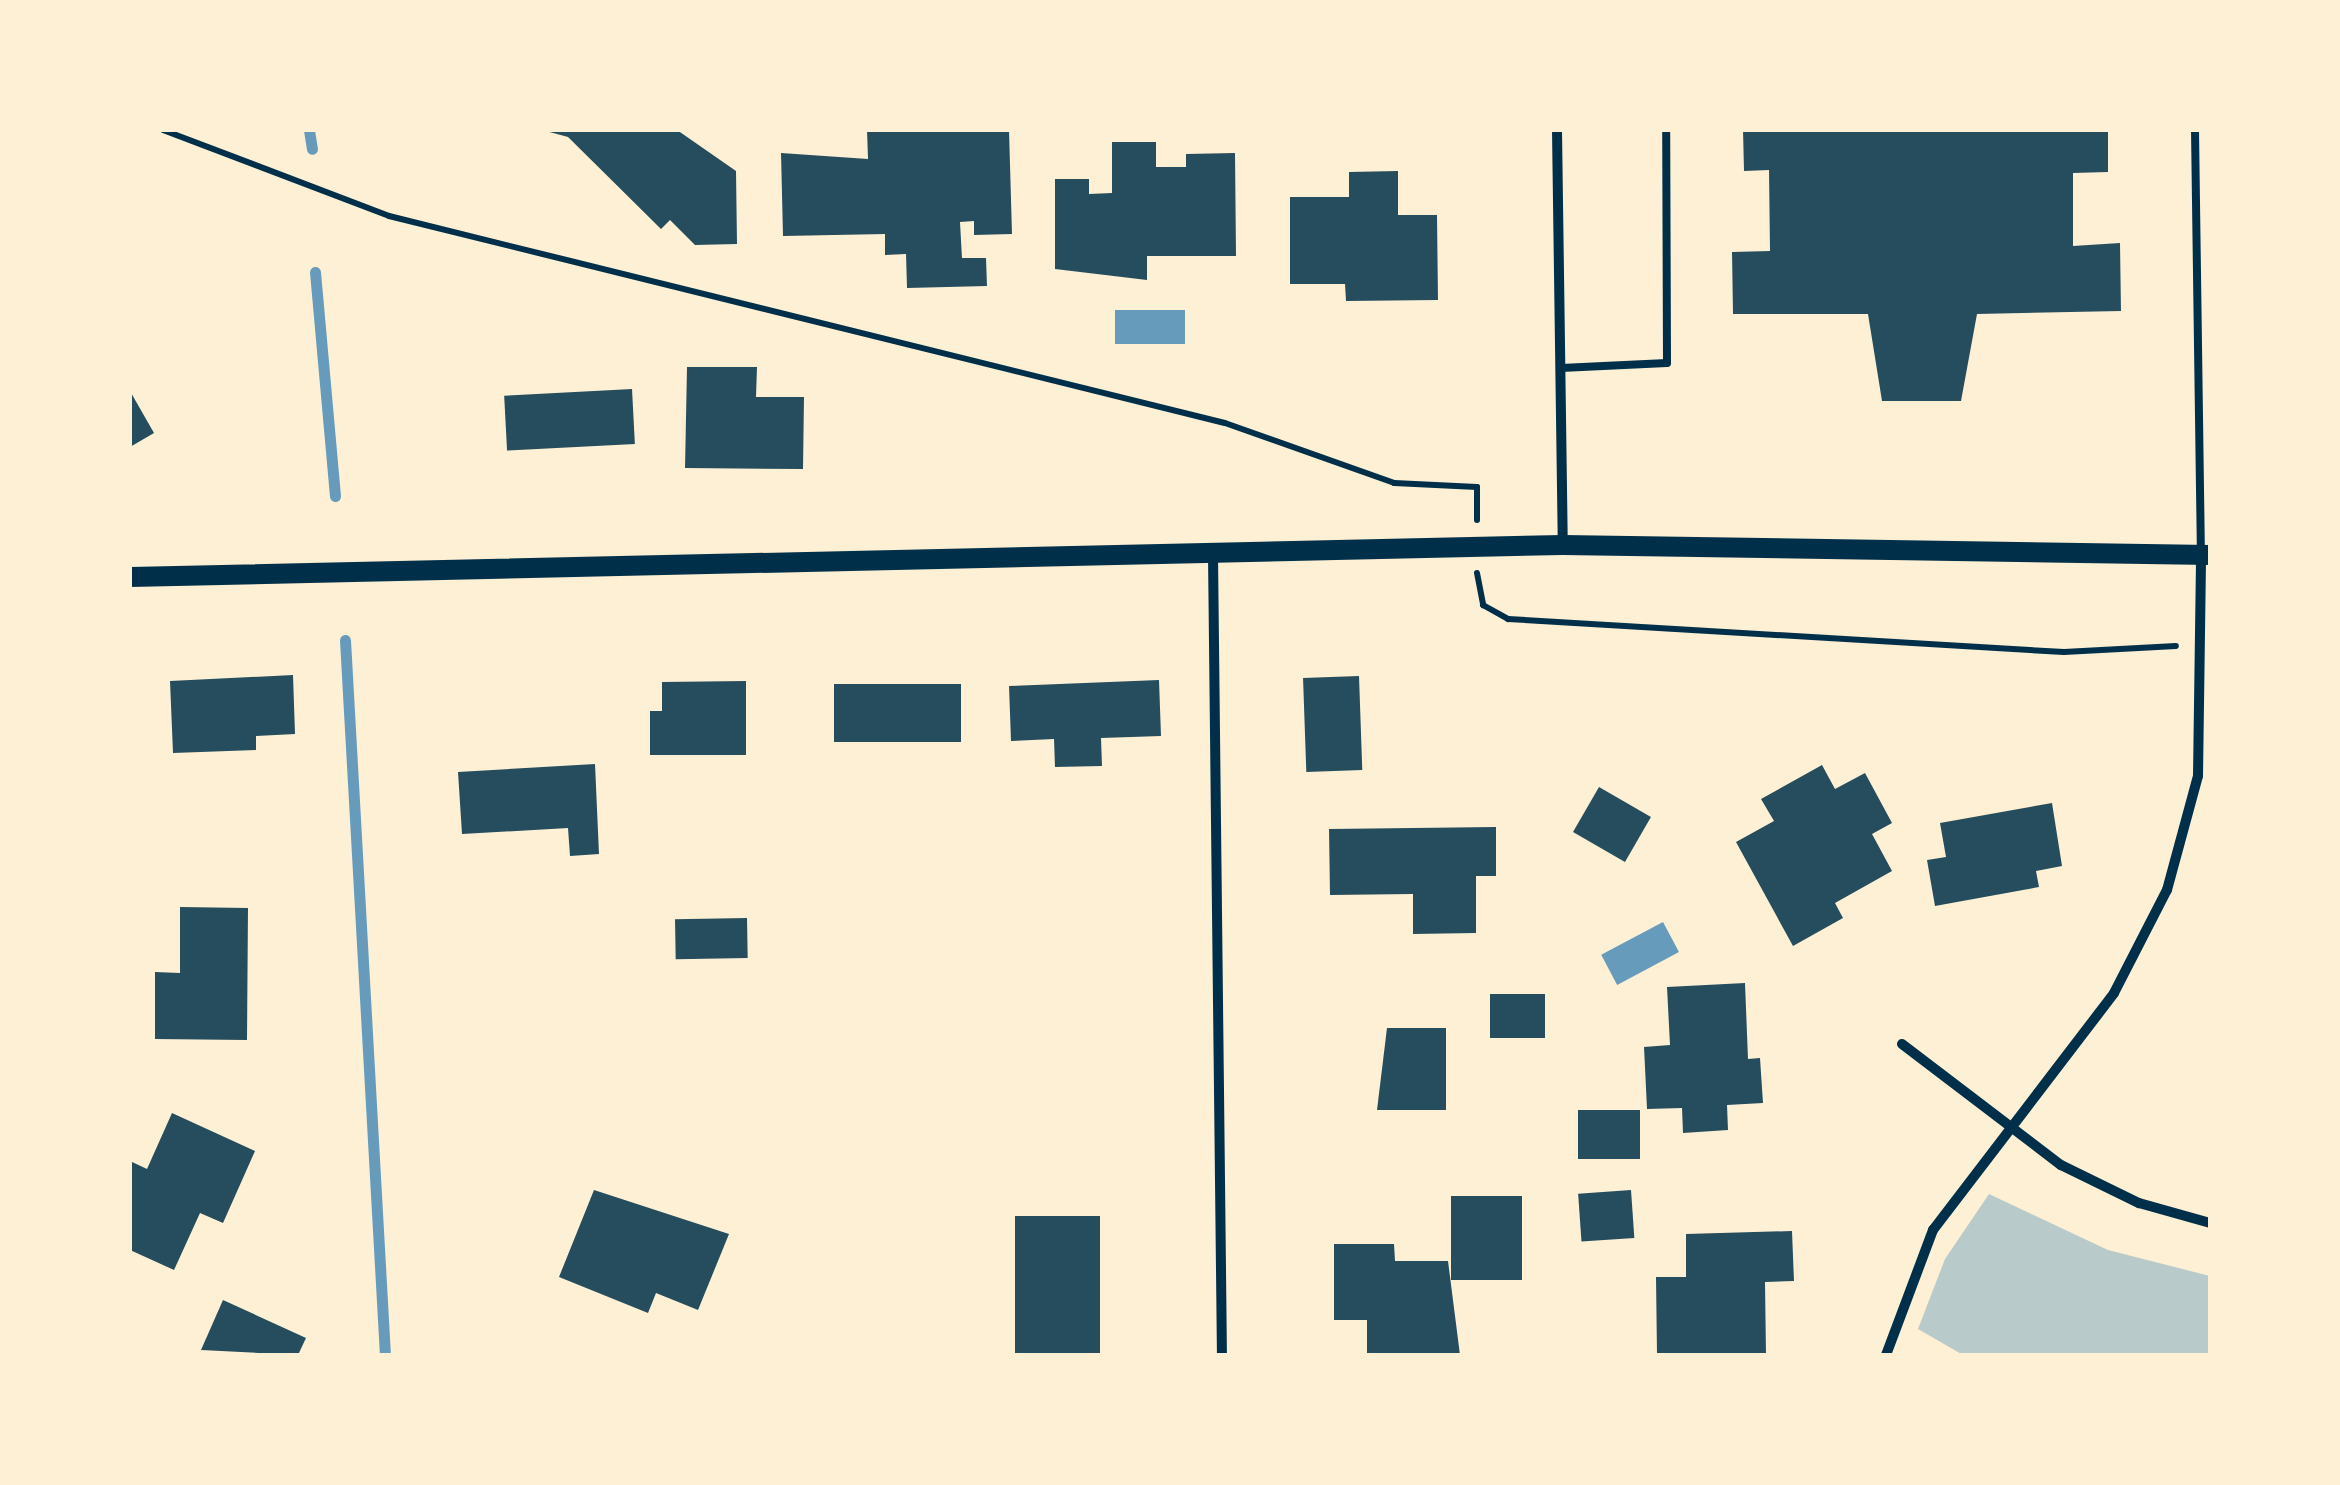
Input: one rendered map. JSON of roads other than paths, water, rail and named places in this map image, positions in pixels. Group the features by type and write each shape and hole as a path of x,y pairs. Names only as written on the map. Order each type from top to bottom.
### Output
{"main road":[{"path":"130,577 1563,546 2206,555"}],"street":[{"path":"1557,130 1563,546"},
{"path":"1213,554 1222,1355"},
{"path":"1886,1355 1933,1230 2005,1128 2114,993 2167,890 2198,776 2206,555"},
{"path":"1902,1044 2005,1128 2098,1186 2210,1222"}],"lane":[{"path":"1561,368 1666,364 1666,130"},
{"path":"2195,130 2206,555"}],"water":[{"path":"1115,310 1185,310 1185,344 1115,344"},
{"path":"1663,922 1679,952 1617,985 1601,955"}],"waterway":[{"path":"309,130 312,149"},
{"path":"315,272 335,496"},
{"path":"345,640 385,1355"}]}
